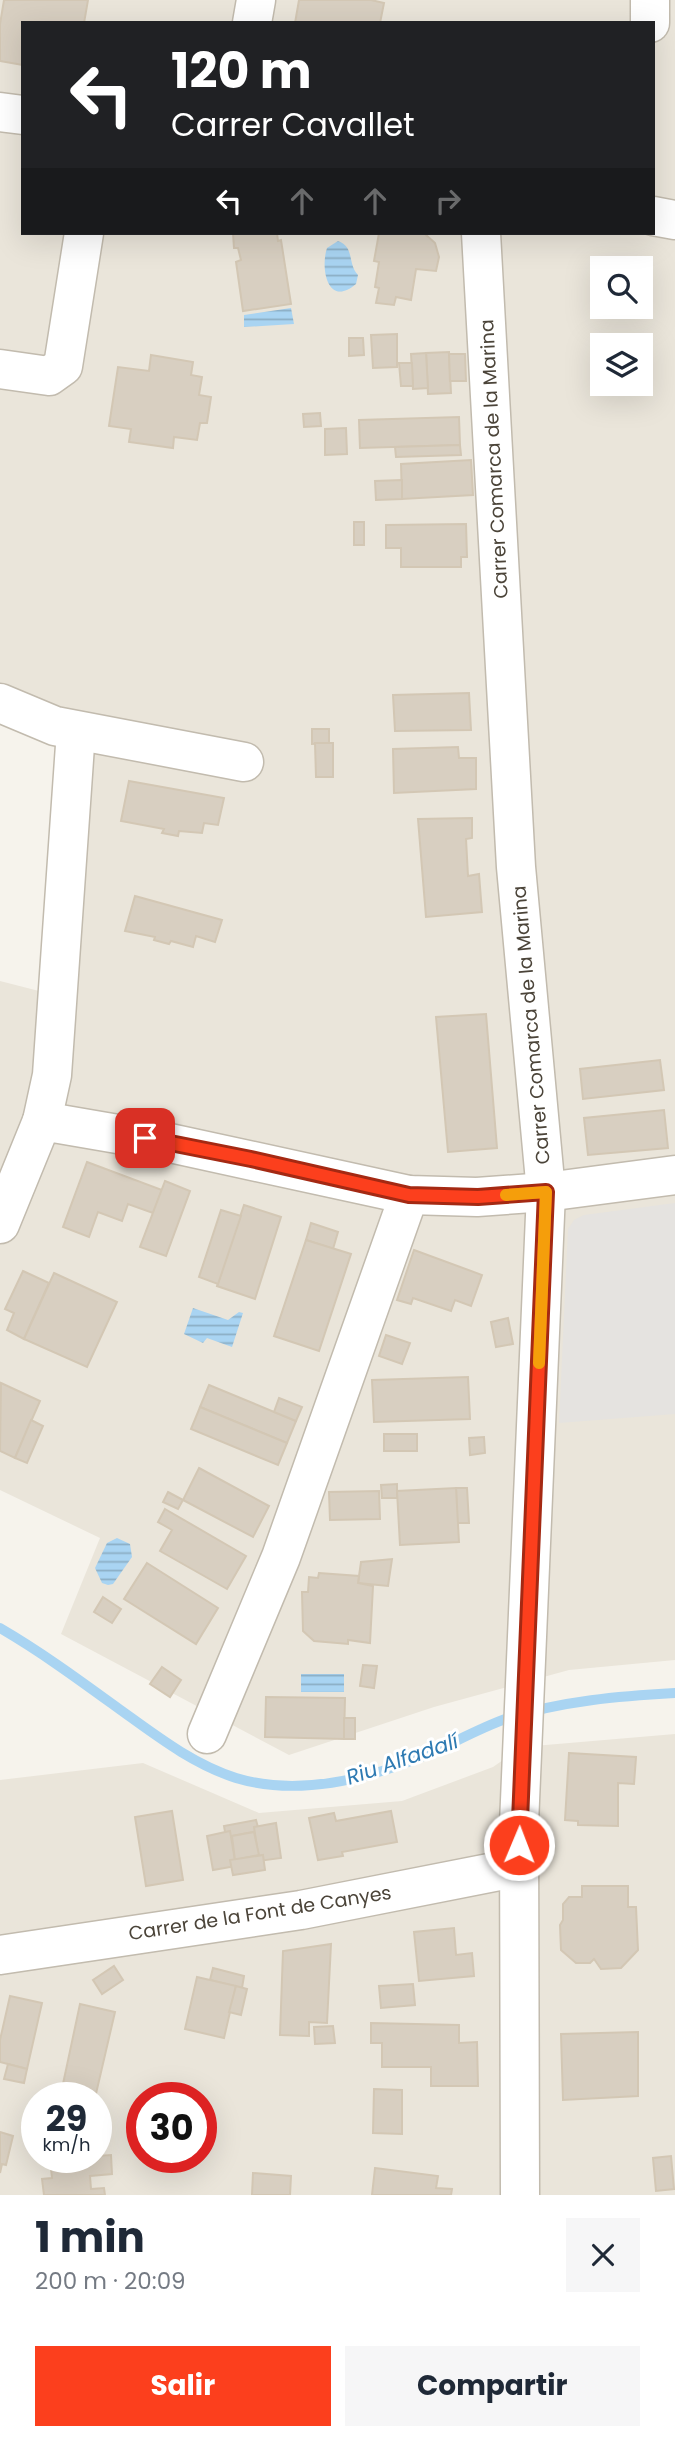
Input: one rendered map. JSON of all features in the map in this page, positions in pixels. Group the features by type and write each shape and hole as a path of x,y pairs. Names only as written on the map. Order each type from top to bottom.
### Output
{"street":[{"path":"252,21 257,0"},
{"path":"650,0 650,21"},
{"path":"0,112 21,116"},
{"path":"655,216 675,220"},
{"path":"0,369 49,376 63,366 84,235"},
{"name":"Carrer Comarca de la Marina","path":"481,235 516,867 546,1192 519,1824 520,2195"},
{"path":"0,703 55,726 244,762"},
{"path":"0,1224 42,1121 52,1075 76,731"},
{"path":"42,1121 170,1143 409,1195 478,1197 546,1192 675,1175"},
{"path":"207,1734 281,1557 409,1195"},
{"name":"Carrer de la Font de Canyes","path":"0,1955 302,1910 519,1867"}],"shaded area":[{"path":"0,0 675,0 675,1660 569,1670 434,1707 289,1755 61,1634 100,1538 0,1490 0,981 39,991 61,726 0,697"},
{"path":"675,1203 675,1414 559,1423 568,1229 574,1220 584,1215"},
{"path":"675,1734 675,2195 0,2195 0,1780 143,1763 259,1813 402,1801 493,1767 522,1747"}],"water":[{"path":"338,241 347,247 358,275 356,284 339,291 328,283 325,266 327,248"},
{"path":"291,308 294,324 244,327 244,315"},
{"path":"193,1308 228,1320 239,1312 243,1313 232,1347 207,1338 203,1343 184,1334"},
{"path":"117,1538 130,1544 132,1557 113,1584 108,1585 102,1583 95,1568 107,1543"},
{"path":"301,1674 344,1674 344,1692 301,1692"}],"building":[{"path":"4,0 88,0 84,21 21,21 21,65 0,61 0,24"},
{"path":"299,0 371,0 384,3 380,21 295,21"},
{"path":"233,235 277,235 278,241 281,240 291,304 243,311 236,262 241,260 238,248 234,248"},
{"path":"379,235 426,235 435,243 439,257 436,271 416,269 411,300 396,297 394,305 376,303 379,288 375,287 379,262 374,261"},
{"path":"397,334 397,367 373,368 371,335"},
{"path":"349,338 363,338 364,355 349,356"},
{"path":"449,352 451,393 428,394 426,353"},
{"path":"426,353 428,388 413,389 411,354"},
{"path":"449,354 465,354 466,381 450,381"},
{"path":"151,355 193,362 191,375 202,377 199,395 211,397 207,423 200,423 197,440 174,437 173,448 129,442 131,429 109,426 118,367 149,371"},
{"path":"399,363 412,363 413,386 401,386"},
{"path":"320,413 321,426 304,427 303,414"},
{"path":"459,417 460,445 360,448 359,420"},
{"path":"346,428 347,454 325,455 325,429"},
{"path":"460,445 461,455 396,457 395,447"},
{"path":"471,460 473,495 402,499 401,464"},
{"path":"402,480 402,499 376,500 375,481"},
{"path":"354,522 364,522 364,545 354,545"},
{"path":"466,524 467,557 461,557 461,567 401,567 401,548 386,548 386,525"},
{"path":"469,693 471,730 395,731 393,695"},
{"path":"312,729 329,729 329,743 312,744"},
{"path":"315,743 333,743 333,777 316,777"},
{"path":"458,747 459,758 476,758 476,789 394,793 393,749"},
{"path":"129,781 224,798 218,825 204,823 202,833 179,831 178,836 162,833 164,829 121,821"},
{"path":"472,818 472,838 466,839 468,876 479,874 482,912 426,917 418,819"},
{"path":"135,896 222,920 215,942 196,936 193,947 171,941 169,944 154,940 155,937 125,931"},
{"path":"486,1014 497,1148 448,1152 436,1017"},
{"path":"660,1060 664,1090 583,1099 580,1069"},
{"path":"664,1110 668,1148 588,1155 584,1118"},
{"path":"87,1162 162,1190 153,1213 128,1204 122,1221 98,1212 89,1237 63,1227"},
{"path":"165,1181 190,1191 166,1256 140,1247"},
{"path":"244,1205 281,1217 255,1299 217,1286"},
{"path":"221,1210 241,1216 218,1284 199,1277"},
{"path":"311,1223 338,1232 333,1249 306,1240"},
{"path":"306,1240 351,1254 319,1351 274,1336"},
{"path":"414,1250 482,1275 471,1306 455,1300 451,1311 413,1298 411,1304 397,1300"},
{"path":"23,1271 49,1283 24,1339 7,1330 14,1313 5,1309"},
{"path":"54,1273 117,1302 87,1367 24,1339"},
{"path":"508,1318 513,1344 496,1347 491,1322"},
{"path":"386,1335 410,1343 402,1364 379,1356"},
{"path":"468,1377 470,1419 374,1422 372,1380"},
{"path":"1,1383 40,1401 15,1458 0,1451"},
{"path":"209,1385 296,1421 287,1443 200,1407"},
{"path":"279,1398 302,1407 296,1421 274,1412"},
{"path":"200,1407 287,1443 278,1465 191,1429"},
{"path":"31,1420 43,1426 27,1463 15,1458"},
{"path":"384,1434 417,1434 417,1451 384,1451"},
{"path":"484,1437 485,1453 470,1455 469,1438"},
{"path":"199,1468 269,1506 253,1537 183,1500"},
{"path":"397,1484 397,1498 382,1498 381,1485"},
{"path":"456,1488 467,1488 469,1523 457,1523"},
{"path":"456,1488 459,1542 400,1545 397,1491"},
{"path":"379,1491 380,1519 330,1520 329,1492"},
{"path":"168,1492 183,1500 178,1509 163,1502"},
{"path":"165,1509 246,1556 227,1589 160,1551 172,1530 158,1522"},
{"path":"392,1559 388,1586 358,1583 361,1562"},
{"path":"147,1563 218,1608 196,1644 124,1599"},
{"path":"319,1573 359,1576 358,1583 373,1586 370,1643 348,1640 348,1644 314,1641 303,1631 302,1592 308,1592 309,1577 318,1578"},
{"path":"103,1597 121,1609 112,1623 94,1612"},
{"path":"363,1665 377,1666 374,1688 360,1686"},
{"path":"162,1667 181,1680 170,1697 150,1684"},
{"path":"266,1697 345,1698 344,1739 265,1737"},
{"path":"344,1718 355,1718 355,1739 344,1739"},
{"path":"569,1753 636,1757 634,1784 618,1783 618,1826 578,1825 578,1821 565,1820"},
{"path":"172,1811 183,1880 146,1886 135,1817"},
{"path":"391,1811 397,1842 342,1852 343,1856 318,1860 309,1818 334,1813 336,1821"},
{"path":"256,1820 259,1831 226,1837 224,1826"},
{"path":"276,1823 281,1858 259,1861 254,1827"},
{"path":"230,1831 236,1866 213,1870 207,1836"},
{"path":"254,1832 259,1855 235,1860 232,1836"},
{"path":"263,1855 265,1870 233,1875 230,1860"},
{"path":"582,1886 628,1886 628,1907 636,1907 638,1950 621,1968 601,1969 594,1959 590,1963 576,1963 561,1950 563,1904 569,1897 582,1897"},
{"path":"454,1928 456,1955 472,1953 474,1976 419,1981 414,1932"},
{"path":"331,1944 327,2023 309,2022 309,2036 280,2035 283,1951"},
{"path":"114,1966 123,1980 102,1994 93,1980"},
{"path":"213,1968 244,1976 242,1988 210,1980"},
{"path":"197,1977 236,1986 224,2038 185,2029"},
{"path":"413,1984 415,2005 381,2008 379,1986"},
{"path":"236,1986 247,1989 241,2015 229,2012"},
{"path":"10,1996 42,2003 27,2069 0,2062 0,2040"},
{"path":"80,2004 115,2012 99,2082 63,2082"},
{"path":"371,2023 459,2025 459,2043 477,2042 478,2086 431,2086 431,2067 382,2067 382,2043 371,2043"},
{"path":"333,2026 335,2043 315,2044 314,2027"},
{"path":"638,2032 638,2096 563,2100 561,2034"},
{"path":"8,2064 27,2069 24,2082 4,2079"},
{"path":"374,2089 402,2090 402,2134 373,2133"},
{"path":"0,2132 13,2136 6,2165 2,2164 0,2173"},
{"path":"671,2156 674,2189 656,2191 653,2158"},
{"path":"375,2168 438,2176 436,2188 452,2189 451,2195 372,2195"},
{"path":"52,2173 112,2173 90,2176 91,2189 104,2188 105,2195 44,2195 42,2179 52,2178"},
{"path":"253,2173 291,2176 290,2195 252,2195"}],"waterway":[{"name":"Riu Alfadalí","path":"0,1628 191,1758 236,1778 285,1786 335,1782 384,1770 431,1753 508,1718 549,1707 591,1700 675,1693"}],"slow traffic":[{"path":"506,1195 546,1192 539,1363"}],"route":[{"path":"145,1138 409,1195 478,1197 546,1192 519,1845"}]}
